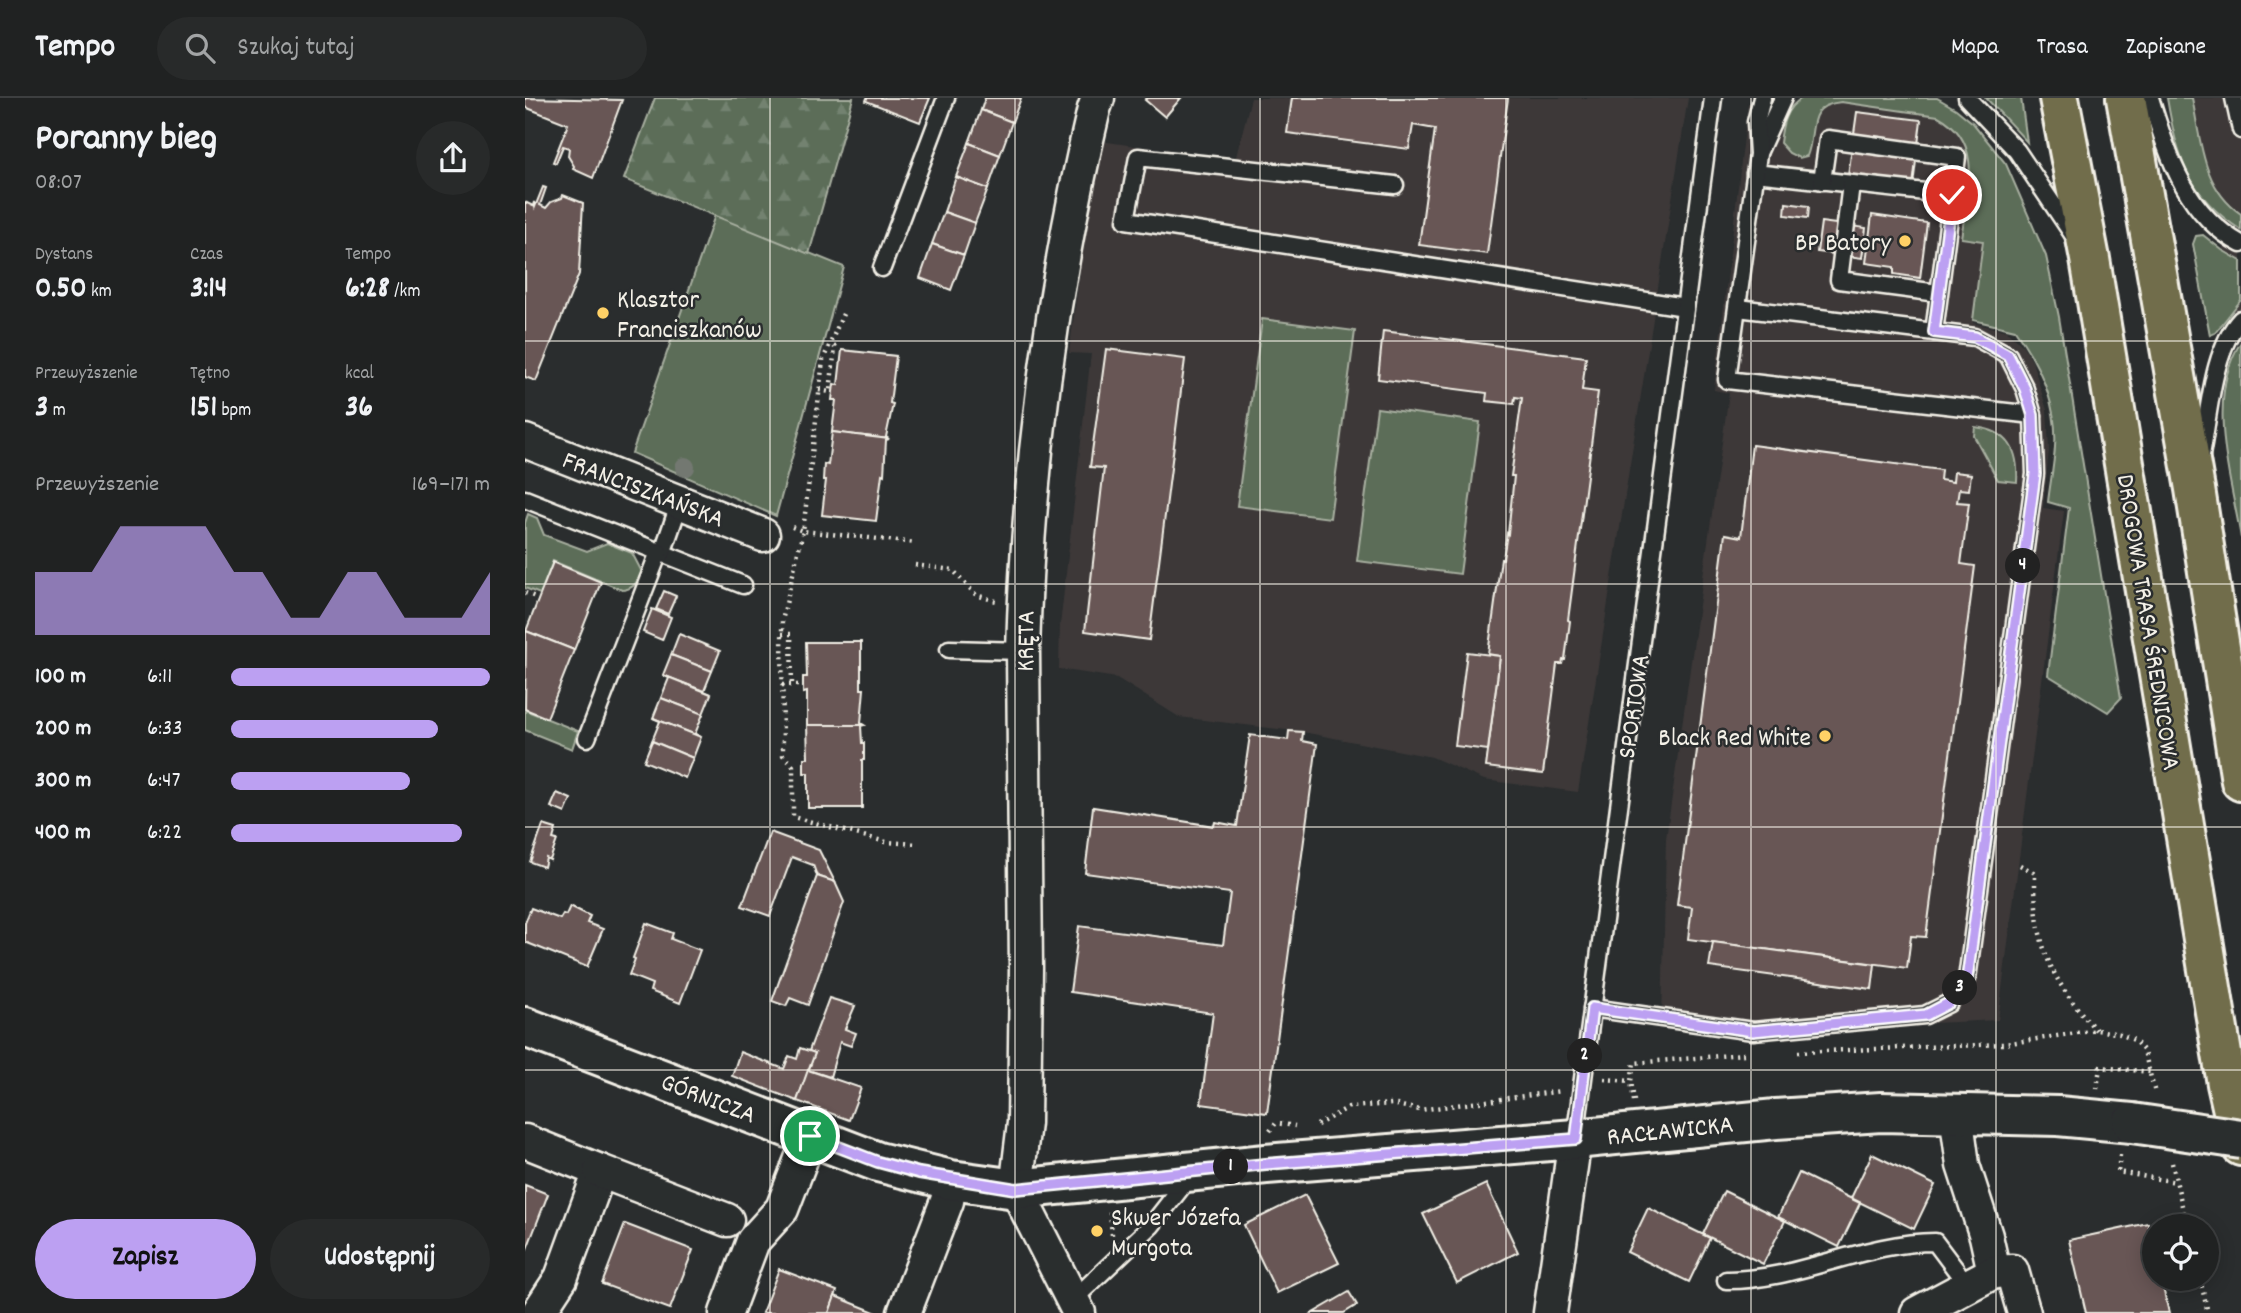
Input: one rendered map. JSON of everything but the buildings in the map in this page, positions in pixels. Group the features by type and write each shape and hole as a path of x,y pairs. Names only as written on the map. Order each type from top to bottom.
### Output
{"main road":[{"name":"DROGOWA TRASA ŚREDNICOWA","path":"2059,98 2090,259 2227,1084 2241,1146"},
{"path":"2126,98 2195,489 2241,781"}],"street":[{"name":"KRĘTA","path":"1016,1189 1024,1123 1024,608 1040,410 1052,317 1075,191 1098,98"},
{"name":"FRANCISZKAŃSKA","path":"525,441 680,502 773,529"},
{"name":"GÓRNICZA","path":"525,1027 878,1162 951,1180 1016,1189"},
{"name":"RACŁAWICKA","path":"1016,1189 1776,1119 1881,1112 2058,1116 2241,1139"},
{"path":"1955,1112 1963,1165 1986,1236 1981,1279"},
{"path":"726,1313 753,1241 782,1209 810,1136"},
{"name":"SPORTOWA","path":"1550,1313 1576,1139"},
{"path":"525,1141 727,1220"},
{"path":"538,1313 561,1278 600,1171"},
{"path":"904,1313 947,1201 951,1180"},
{"path":"1016,1189 1076,1307"},
{"path":"1917,1313 1981,1279 2012,1271 2024,1313"}],"lane":[{"path":"882,268 946,98"},
{"name":"SPORTOWA","path":"1576,1139 1713,98"},
{"path":"1762,98 1756,122 1758,153 1727,380 2033,415"},
{"path":"1758,153 1783,98"},
{"path":"1967,98 2017,151 2090,259"},
{"path":"2150,98 2170,161 2189,197 2206,219 2226,236 2241,244"},
{"path":"2234,98 2241,130"},
{"path":"1822,181 1828,139 1957,157 1934,332"},
{"path":"1395,185 1138,157 1126,220 1685,307"},
{"path":"1755,173 1952,195"},
{"path":"1851,184 1839,280 1938,293"},
{"path":"1592,1008 1753,1031 1926,1015 1949,1003 1967,979 2035,474 2033,415 2025,389 2008,355 1975,337 1738,308"},
{"path":"2195,489 2218,359 2233,328 2241,319"},
{"path":"525,499 743,586"},
{"path":"587,738 680,502"},
{"path":"949,649 1023,651"},
{"path":"1076,1307 1151,1226 1194,1171"},
{"path":"1726,1280 1752,1280 1914,1242 1935,1242 1981,1279"}],"path":[{"path":"843,314 823,360 803,531 782,621 783,755 793,766 793,817 886,842 917,844"},
{"path":"819,390 830,392 835,347 830,344"},
{"path":"773,529 915,544"},
{"path":"915,565 953,570 977,595 1024,608"},
{"path":"525,593 538,598"},
{"path":"782,634 791,634 792,685"},
{"path":"782,685 803,685"},
{"path":"2020,865 2035,873 2035,905 2043,945 2052,971 2071,1002 2097,1030"},
{"path":"1796,1052 2004,1044 2097,1030 2120,1034 2134,1040 2144,1051 2150,1072 2136,1125 2118,1172 2176,1182"},
{"path":"1631,1081 1634,1063 1686,1057 1755,1054"},
{"path":"2096,1096 2100,1067 2150,1072"},
{"path":"1311,1128 1349,1107 1392,1104 1420,1110 1562,1091"},
{"path":"1263,1139 1276,1123 1299,1127"},
{"path":"2170,1158 2184,1214"},
{"path":"1109,1206 1112,1241"},
{"path":"2203,1291 2209,1313"}],"shaded area":[{"path":"1251,98 1688,98 1578,792 1484,780 1432,757 1303,732 1179,717 1117,678 1059,669 1060,626 1091,354 1069,353 1101,141 1235,161"},
{"path":"2192,98 2241,98 2241,355 2212,183"},
{"path":"1841,102 1927,113 1948,122 1961,134 1970,165 1961,238 1983,241 1973,323 2007,331 2023,346 2032,361 2047,410 2049,450 2043,508 2064,511 1998,1020 1868,1026 1789,1039 1760,1039 1662,1027 1666,839 1729,393 1714,390 1748,103"}],"green space":[{"path":"655,98 853,98 809,254 624,179"},
{"path":"1802,98 1937,98 1973,123 2006,164 2046,256 2059,317 2121,698 2108,712 2048,675 2069,508 2048,502 2055,431 2050,400 2032,357 2015,330 1973,320 1983,241 1961,238 1970,170 1963,140 1953,127 1938,116 1841,102 1829,104 1817,114 1807,156 1799,158 1789,153 1780,143 1788,112"},
{"path":"1986,98 2021,98 2027,142"},
{"path":"2167,98 2192,98 2205,162 2218,191 2241,214 2241,230 2208,203 2188,173 2175,139"},
{"path":"715,215 844,267 776,516 632,453"},
{"path":"2203,235 2241,261 2241,300 2215,333 2210,335 2193,244 2196,236"},
{"path":"1262,319 1355,331 1330,518 1237,506"},
{"path":"2241,342 2241,538 2227,464 2223,412 2224,387 2230,364"},
{"path":"1377,408 1480,422 1460,574 1357,561"},
{"path":"1975,427 1996,433 2009,444 2016,460 2017,482 1998,480 1974,436"},
{"path":"528,514 537,518 544,535 587,551 607,543 632,553 642,572 632,587 622,590 553,561 540,594 525,588 525,523"},
{"path":"525,710 578,731 572,749 525,730"}],"place":[{"name":"BP Batory","path":"1905,241"},
{"name":"Klasztor Franciszkanów","path":"603,313"},
{"name":"Black Red White","path":"1825,736"},
{"name":"Skwer Józefa Murgota","path":"1097,1231"}],"route":[{"path":"810,1136 878,1162 919,1173 1016,1189 1266,1164 1576,1139 1592,1008 1753,1031 1926,1015 1949,1003 1967,979 2035,474 2033,415 2025,389 2008,355 1975,337 1934,332 1952,195"}]}
